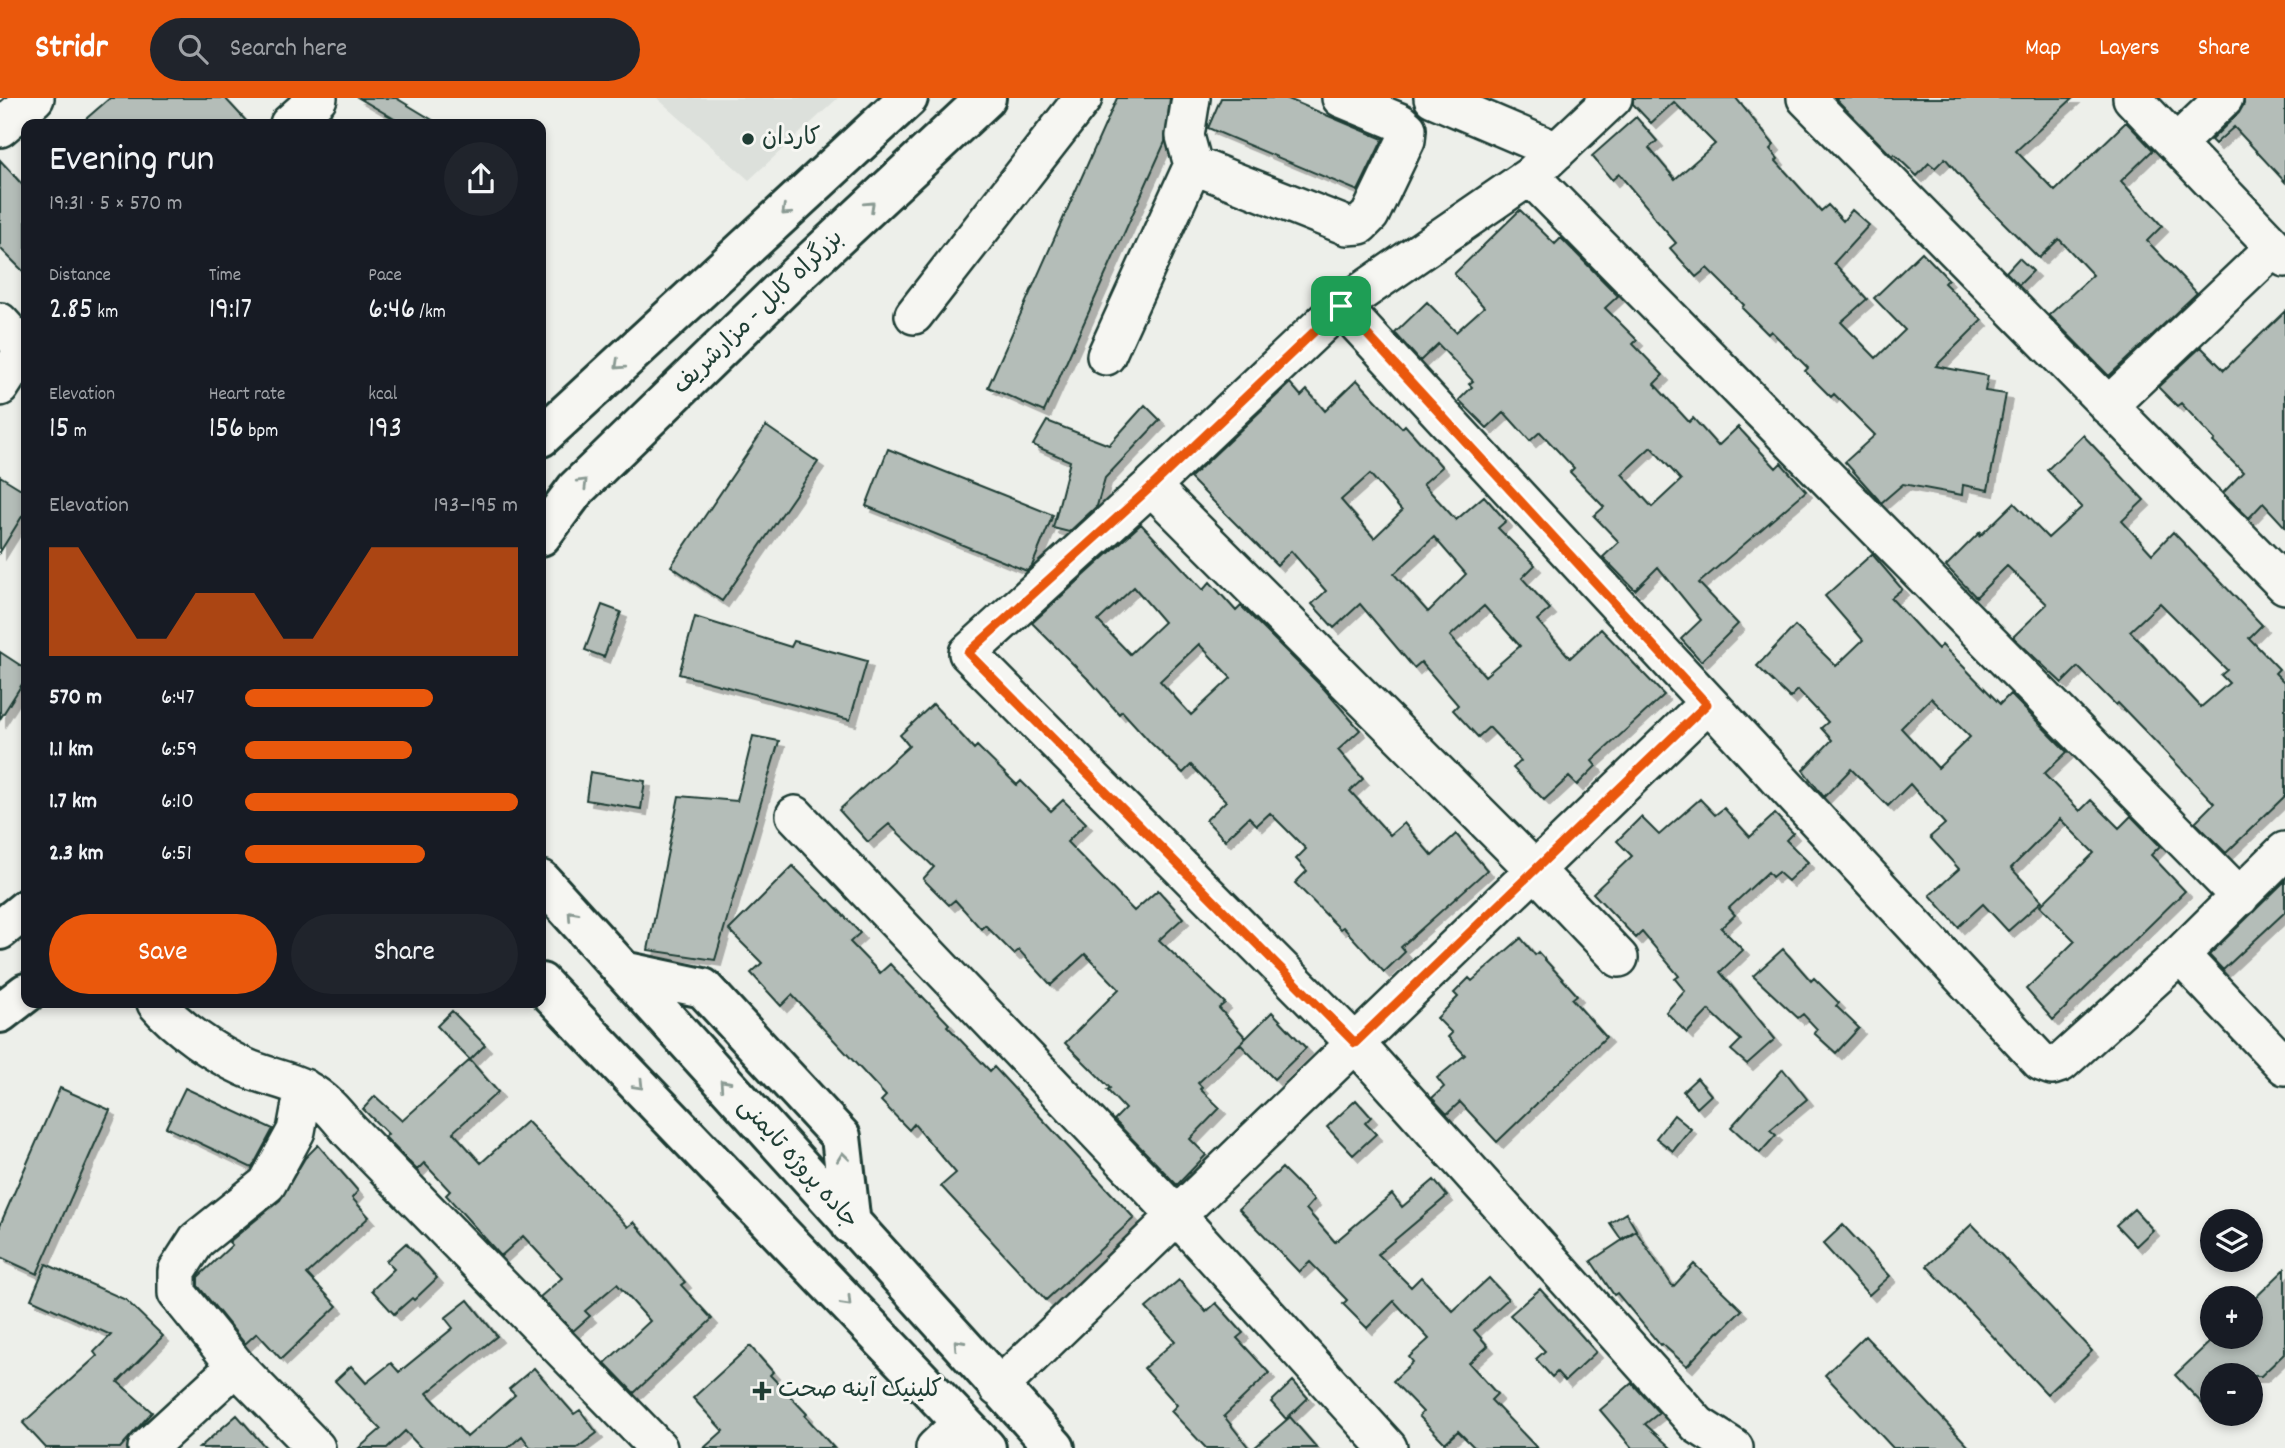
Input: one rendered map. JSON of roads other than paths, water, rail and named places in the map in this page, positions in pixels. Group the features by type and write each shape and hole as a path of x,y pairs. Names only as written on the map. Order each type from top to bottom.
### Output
{"main road":[{"path":"546,432 908,98"},
{"name":"بزرگراه کابل - مزارشریف","path":"546,530 576,489 787,284 986,98"},
{"name":"جاده پروژه تایمنی","path":"546,886 1055,1448"},
{"path":"0,930 21,913"},
{"path":"623,971 703,988 841,1137 851,1225"},
{"path":"546,988 811,1265 961,1439"},
{"path":"0,1013 21,997"}],"street":[{"path":"0,128 35,98"},
{"path":"295,119 318,98"},
{"path":"914,315 1083,98"},
{"path":"1106,356 1193,164 1185,136 1191,98"},
{"path":"1193,164 1347,226 1360,225 1370,215 1406,141 1407,129 1399,122 1341,98"},
{"path":"1433,98 1557,151"},
{"path":"1613,98 1530,176 1341,306 1152,486 968,653 1355,1043 1698,1425 1727,1446"},
{"path":"1806,98 2285,585"},
{"path":"2108,406 2280,253 2132,98"},
{"path":"2176,144 2224,98"},
{"path":"1530,176 2240,897"},
{"path":"1341,306 2041,1062 2052,1066 2061,1063 2180,954 2285,851"},
{"path":"0,387 19,342"},
{"path":"1152,486 1535,870 1619,958"},
{"path":"999,1388 1707,704"},
{"path":"795,815 1178,1217 1388,1448"},
{"path":"2180,954 2285,1066"},
{"path":"160,1008 202,1042 242,1067 304,1088 326,1103 349,1130 659,1448"},
{"path":"304,1088 296,1131 267,1184 197,1240 177,1271 177,1293 236,1366 316,1448"},
{"path":"147,1448 236,1366"}],"place":[{"name":"کاردان","path":"748,139"},
{"name":"کلینیک آینه صحت","path":"762,1391"}]}
